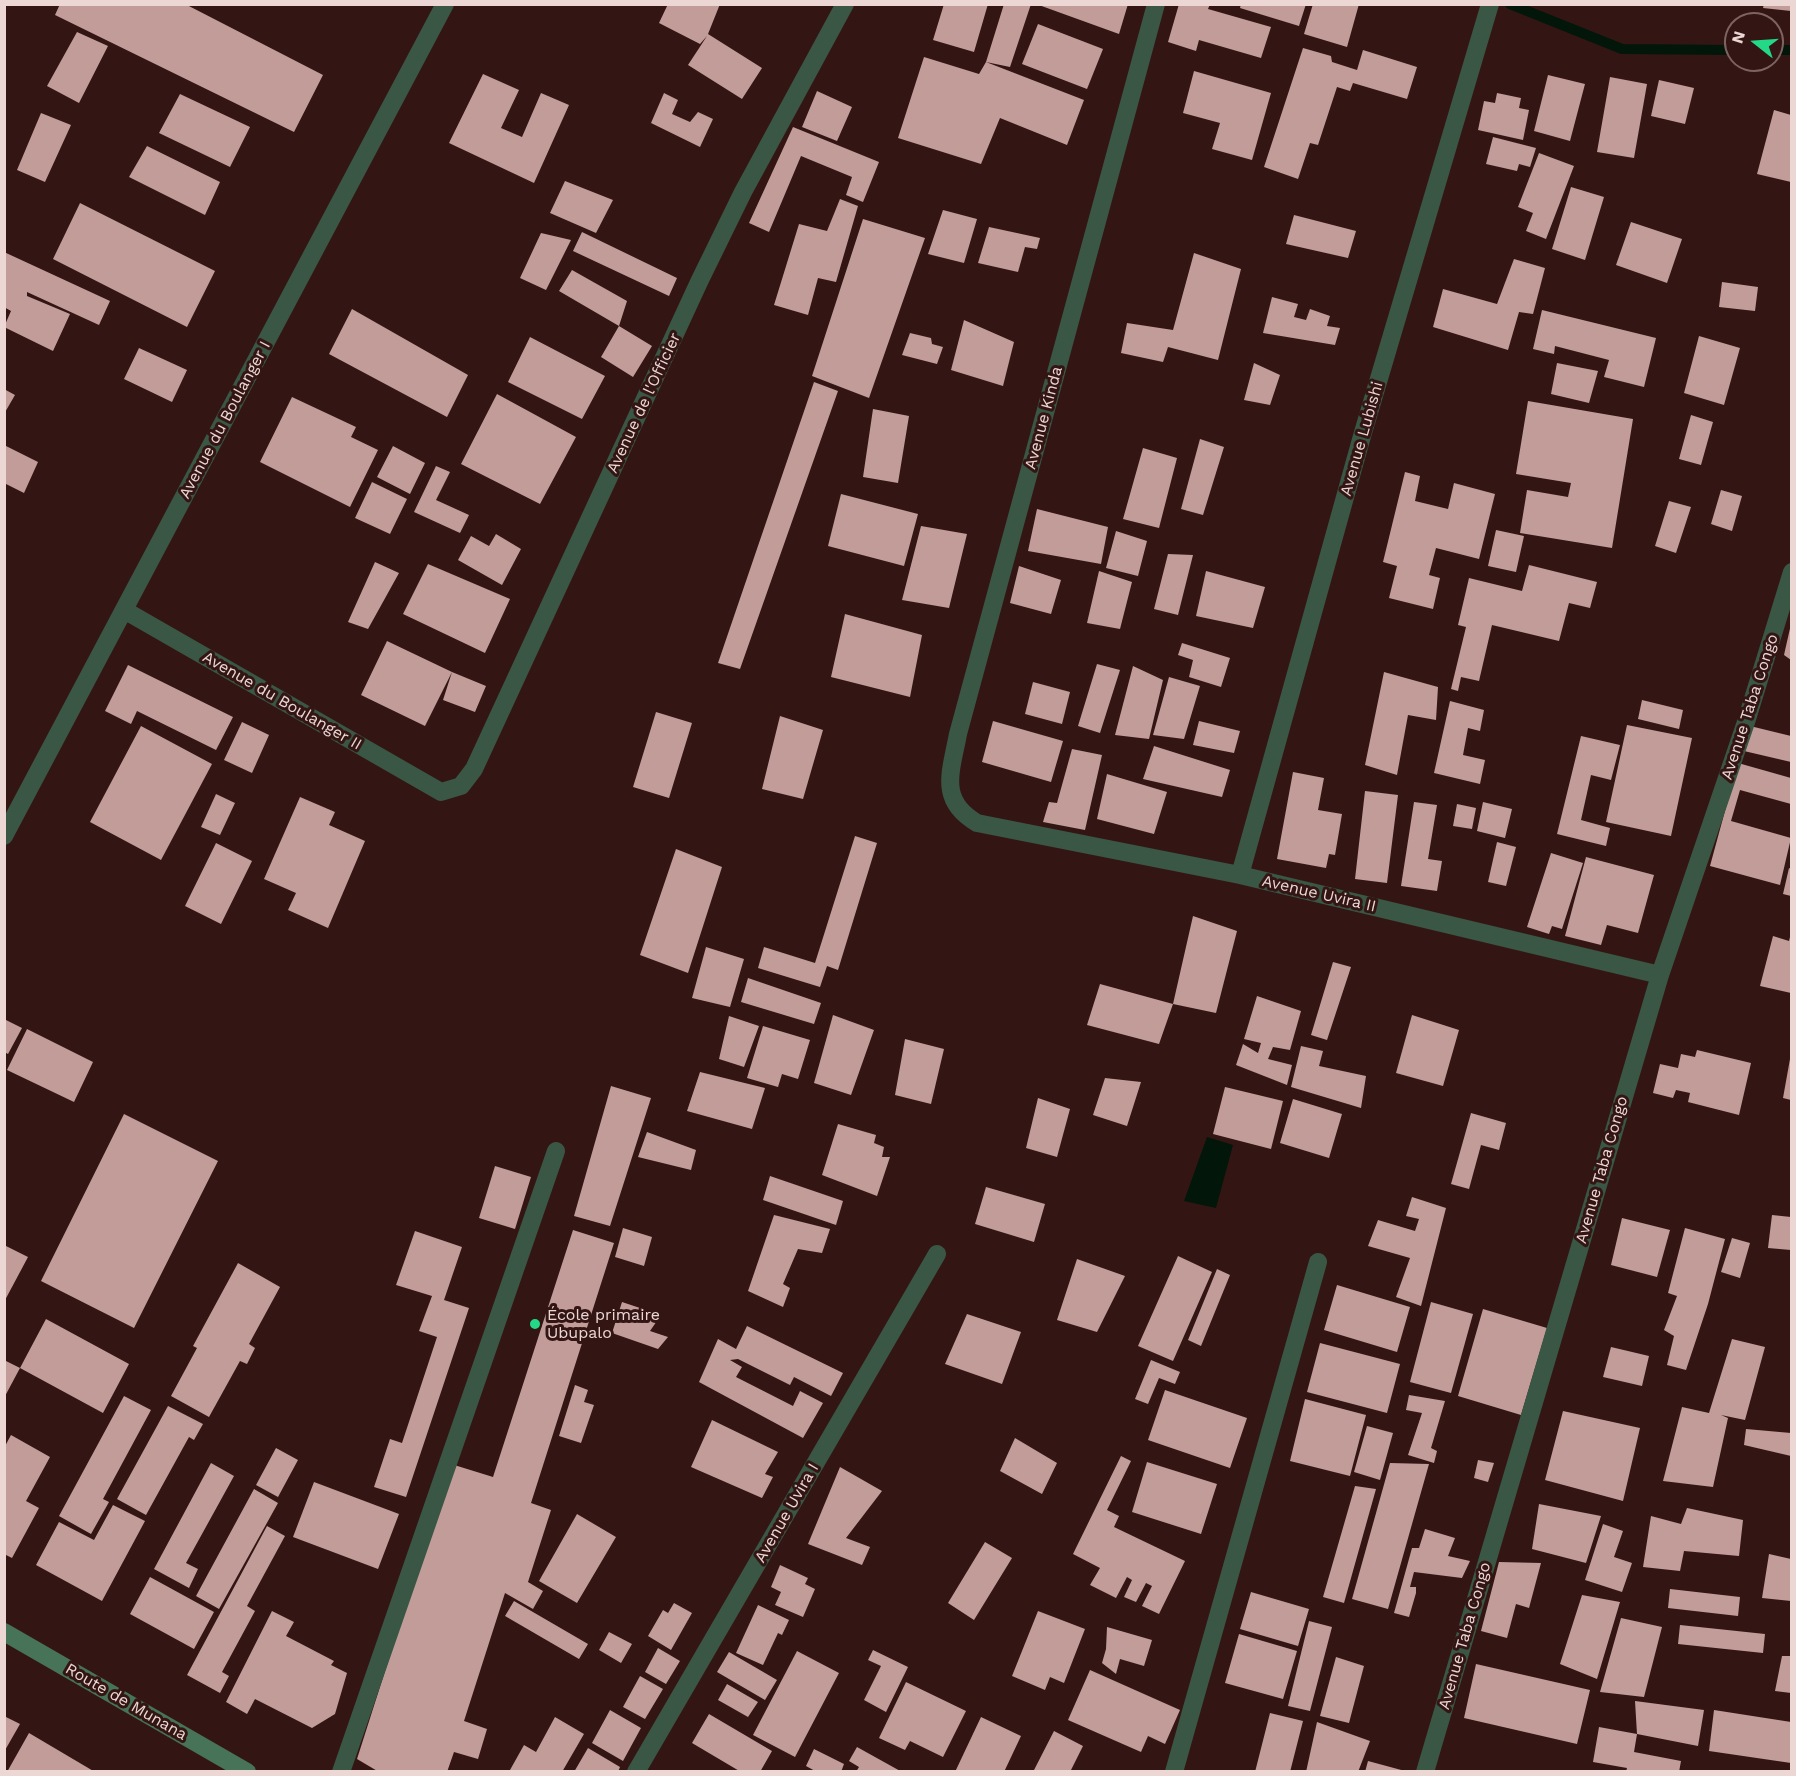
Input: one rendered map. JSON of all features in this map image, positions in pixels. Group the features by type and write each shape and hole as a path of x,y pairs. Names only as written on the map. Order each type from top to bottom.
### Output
{"main road":[{"name":"Route de Munana","path":"4,1632 248,1772"}],"street":[{"name":"Avenue du Boulanger I","path":"4,836 445,4"},
{"name":"Avenue de l'Officier","path":"441,792 460,786 474,769 699,282 844,4"},
{"name":"Avenue Kinda","path":"977,823 956,807 951,795 950,785 958,734 1156,4"},
{"name":"Avenue Lubishi","path":"1239,874 1362,436 1490,4"},
{"name":"Avenue Taba Congo","path":"1425,1772 1660,975 1746,722 1791,572"},
{"name":"Avenue du Boulanger II","path":"124,610 441,792"},
{"name":"Avenue Uvira II","path":"977,823 1239,874 1660,975"},
{"path":"341,1772 556,1151"},
{"name":"Avenue Uvira I","path":"636,1772 938,1254"},
{"path":"1174,1772 1318,1262"}],"shaded area":[{"path":"1207,1137 1233,1145 1216,1208 1184,1201"}],"building":[{"path":"60,4 185,4 323,75 294,132 55,15"},
{"path":"668,4 720,4 708,34 762,68 742,99 688,65 707,36 700,44 659,23"},
{"path":"944,4 988,4 974,52 933,40"},
{"path":"1004,4 1031,4 1010,67 986,62"},
{"path":"1036,4 1128,4 1119,34"},
{"path":"1179,4 1210,4 1208,9 1271,27 1261,58 1199,40 1196,51 1168,42"},
{"path":"1241,4 1306,4 1299,26 1240,8"},
{"path":"1313,4 1359,4 1347,47 1304,34"},
{"path":"1764,4 1791,4 1791,11 1763,8"},
{"path":"1038,24 1103,49 1087,89 1022,64"},
{"path":"77,32 108,46 79,103 47,86"},
{"path":"1303,48 1331,56 1332,62 1357,70 1363,50 1417,67 1407,99 1353,83 1350,91 1337,87 1318,145 1310,143 1298,179 1264,167"},
{"path":"924,57 979,74 986,62 1084,100 1067,145 1000,118 981,164 898,138"},
{"path":"1194,71 1271,93 1252,160 1212,149 1220,123 1183,113"},
{"path":"483,74 519,90 501,128 522,137 541,93 569,105 534,183 449,143"},
{"path":"1548,75 1585,84 1570,141 1534,131"},
{"path":"1610,77 1647,84 1634,158 1597,152"},
{"path":"1659,80 1694,88 1685,124 1651,116"},
{"path":"817,91 852,107 837,141 802,127"},
{"path":"664,93 678,100 672,114 690,122 698,112 713,119 700,147 651,123"},
{"path":"1497,93 1521,98 1519,108 1529,110 1523,140 1478,130 1484,101 1495,103"},
{"path":"180,94 250,127 230,167 159,133"},
{"path":"1774,110 1791,115 1791,182 1757,174"},
{"path":"41,113 71,125 45,182 17,170"},
{"path":"793,127 879,162 863,202 846,195 852,177 801,156 769,232 749,223"},
{"path":"1493,137 1536,148 1530,167 1519,164 1517,171 1486,164"},
{"path":"147,146 220,182 205,215 129,177"},
{"path":"1539,153 1574,166 1546,239 1526,231 1533,213 1518,207"},
{"path":"565,181 613,200 596,233 550,213"},
{"path":"1571,187 1604,197 1585,260 1552,249"},
{"path":"840,199 858,206 836,282 818,278 808,315 774,305 799,224 827,231"},
{"path":"80,203 215,271 187,327 53,259"},
{"path":"943,210 977,219 964,263 928,254"},
{"path":"1294,215 1356,231 1348,258 1286,244"},
{"path":"863,219 925,238 869,398 812,376"},
{"path":"1631,222 1682,239 1667,283 1616,265"},
{"path":"989,227 1040,238 1037,249 1025,247 1018,272 978,263"},
{"path":"582,232 677,278 669,296 573,251"},
{"path":"541,233 571,240 546,290 520,278"},
{"path":"4,252 110,301 99,325 27,292 27,296 70,314 53,351 4,327 11,311 4,307"},
{"path":"1194,253 1241,269 1218,360 1168,347 1163,362 1121,353 1127,323 1173,330"},
{"path":"1514,259 1545,268 1533,314 1519,312 1508,350 1433,327 1443,289 1497,304"},
{"path":"572,270 627,301 619,326 559,291"},
{"path":"1722,282 1758,287 1755,311 1719,307"},
{"path":"1272,297 1298,304 1294,317 1306,320 1310,309 1330,316 1327,326 1340,328 1335,345 1263,333"},
{"path":"352,309 468,375 447,417 329,354"},
{"path":"1542,310 1656,338 1644,387 1604,377 1609,360 1555,346 1554,354 1533,349"},
{"path":"964,320 1014,342 1003,386 951,370"},
{"path":"619,326 652,346 633,377 601,357"},
{"path":"910,333 931,338 932,344 943,347 937,364 902,355"},
{"path":"1699,336 1740,348 1724,405 1684,393"},
{"path":"530,337 605,376 582,419 508,382"},
{"path":"139,348 187,370 172,402 124,379"},
{"path":"1254,363 1280,375 1270,405 1244,400"},
{"path":"1557,363 1598,371 1589,403 1551,394"},
{"path":"814,382 838,391 740,669 718,663"},
{"path":"4,389 15,395 4,414"},
{"path":"497,394 576,437 540,504 461,464"},
{"path":"292,397 356,427 351,437 378,450 350,507 260,462"},
{"path":"1528,401 1633,419 1612,548 1520,533 1527,490 1568,497 1571,483 1516,474"},
{"path":"873,409 909,416 898,483 863,477"},
{"path":"1691,415 1713,422 1701,465 1679,459"},
{"path":"1200,439 1224,447 1203,515 1181,509"},
{"path":"4,445 38,462 24,493 4,483"},
{"path":"393,446 425,463 410,494 377,477"},
{"path":"1143,448 1177,458 1159,528 1123,519"},
{"path":"436,466 450,472 436,500 469,515 460,533 414,512"},
{"path":"1405,472 1420,476 1415,501 1448,509 1454,483 1495,494 1479,559 1436,548 1429,575 1440,578 1433,609 1389,598 1397,566 1383,562"},
{"path":"372,482 407,499 390,534 355,518"},
{"path":"1721,490 1742,496 1732,531 1711,524"},
{"path":"841,494 918,514 904,566 828,546"},
{"path":"1669,501 1691,507 1676,553 1655,546"},
{"path":"1037,509 1108,527 1101,564 1028,551"},
{"path":"921,526 967,534 949,608 902,600"},
{"path":"1496,530 1524,536 1516,572 1488,566"},
{"path":"1116,531 1147,541 1138,576 1106,568"},
{"path":"496,534 521,549 502,585 458,560 471,536 489,546"},
{"path":"1168,554 1193,555 1178,615 1154,609"},
{"path":"375,562 399,573 368,629 348,622"},
{"path":"428,564 510,599 485,653 403,614"},
{"path":"1529,565 1597,582 1590,608 1569,603 1559,641 1492,625 1479,681 1461,677 1458,691 1451,689 1466,627 1458,625 1469,578 1522,591"},
{"path":"1019,566 1061,580 1051,614 1010,603"},
{"path":"1099,571 1132,582 1120,629 1087,623"},
{"path":"1206,571 1265,587 1253,628 1196,616"},
{"path":"845,614 922,635 910,697 831,677"},
{"path":"1791,624 1791,660 1784,655"},
{"path":"387,641 452,672 425,726 361,695"},
{"path":"1182,643 1230,658 1221,687 1189,677 1193,660 1178,655"},
{"path":"1097,664 1120,670 1100,733 1078,726"},
{"path":"128,665 233,717 216,750 137,711 131,724 105,711"},
{"path":"1133,666 1163,680 1149,739 1115,735"},
{"path":"452,672 486,686 475,712 443,700"},
{"path":"1384,672 1438,687 1436,720 1408,715 1397,775 1365,765"},
{"path":"1169,677 1200,686 1184,739 1153,735"},
{"path":"1033,682 1070,692 1062,724 1025,714"},
{"path":"1642,700 1683,710 1679,729 1638,719"},
{"path":"1450,701 1484,710 1480,731 1468,728 1463,755 1485,760 1480,784 1434,773"},
{"path":"656,712 692,723 669,798 633,787"},
{"path":"780,716 823,730 803,799 762,789"},
{"path":"993,721 1063,741 1051,782 982,762"},
{"path":"1199,721 1240,731 1234,753 1193,745"},
{"path":"242,722 269,735 252,773 224,760"},
{"path":"1627,725 1692,738 1671,836 1606,822"},
{"path":"141,726 212,764 161,860 90,822"},
{"path":"1750,726 1791,736 1791,762 1744,751"},
{"path":"1581,736 1620,745 1611,780 1591,775 1581,820 1610,828 1606,846 1557,834"},
{"path":"1154,746 1230,770 1222,797 1143,779"},
{"path":"1072,749 1102,755 1085,830 1043,822 1049,802 1057,803"},
{"path":"1738,763 1791,778 1791,804 1740,790 1731,821 1791,838 1780,885 1710,866"},
{"path":"1293,772 1324,778 1318,810 1342,814 1335,855 1329,854 1326,868 1277,859"},
{"path":"1107,774 1167,792 1154,834 1097,819"},
{"path":"1365,791 1398,795 1387,883 1355,879"},
{"path":"216,794 235,803 220,835 201,827"},
{"path":"300,797 335,812 329,825 365,841 328,928 288,910 296,893 264,879"},
{"path":"1414,802 1437,805 1428,859 1442,861 1437,891 1401,886"},
{"path":"1483,802 1512,809 1505,838 1477,831"},
{"path":"1457,804 1476,808 1472,829 1453,826"},
{"path":"855,836 877,843 838,970 827,966 820,987 758,968 764,947 815,963"},
{"path":"1497,842 1516,847 1506,886 1488,882"},
{"path":"216,843 252,861 221,924 185,906"},
{"path":"676,849 722,867 688,973 640,955"},
{"path":"1551,853 1583,863 1562,929 1552,926 1549,934 1527,927"},
{"path":"1586,857 1654,875 1638,933 1607,925 1601,945 1565,936"},
{"path":"1789,868 1791,869 1791,896 1783,894"},
{"path":"1193,916 1237,931 1216,1013 1173,1004"},
{"path":"1791,933 1791,993 1760,986 1773,936 1789,941"},
{"path":"706,947 744,959 730,1007 692,998"},
{"path":"1333,962 1351,967 1327,1040 1311,1035"},
{"path":"748,978 821,1003 814,1024 741,1002"},
{"path":"1100,984 1173,1004 1159,1044 1087,1025"},
{"path":"1257,996 1301,1011 1290,1050 1273,1047 1268,1059 1292,1065 1287,1085 1236,1065 1243,1044 1258,1053 1261,1043 1244,1039"},
{"path":"833,1015 874,1030 851,1095 814,1083"},
{"path":"1412,1015 1459,1030 1443,1086 1396,1073"},
{"path":"729,1016 759,1026 744,1067 719,1059"},
{"path":"4,1019 22,1028 8,1054 4,1052"},
{"path":"763,1026 810,1040 798,1079 782,1074 778,1087 747,1078"},
{"path":"27,1029 93,1062 74,1102 7,1070"},
{"path":"905,1039 944,1049 931,1104 895,1095"},
{"path":"1301,1046 1323,1051 1319,1066 1366,1076 1361,1108 1291,1087"},
{"path":"1697,1050 1751,1063 1739,1115 1688,1102 1690,1093 1676,1090 1673,1098 1653,1093 1660,1064 1678,1068 1681,1054 1695,1057"},
{"path":"1791,1059 1791,1100 1783,1098"},
{"path":"700,1072 765,1088 752,1129 687,1111"},
{"path":"1105,1078 1141,1082 1127,1126 1093,1115"},
{"path":"611,1086 651,1098 610,1226 574,1216"},
{"path":"1225,1087 1283,1101 1271,1149 1213,1134"},
{"path":"1038,1098 1070,1109 1057,1157 1026,1148"},
{"path":"1293,1099 1342,1114 1329,1158 1280,1143"},
{"path":"1471,1113 1506,1123 1499,1150 1481,1145 1469,1189 1451,1184"},
{"path":"124,1114 218,1161 134,1328 41,1281"},
{"path":"838,1124 876,1135 874,1143 884,1147 882,1157 890,1157 877,1196 822,1175"},
{"path":"647,1132 696,1150 691,1170 638,1157"},
{"path":"495,1166 531,1177 515,1229 479,1218"},
{"path":"770,1176 843,1201 836,1225 763,1200"},
{"path":"986,1187 1045,1204 1034,1242 975,1224"},
{"path":"1412,1197 1446,1208 1421,1306 1396,1297 1410,1258 1368,1246 1378,1220 1415,1231 1419,1219 1406,1216"},
{"path":"774,1215 830,1229 822,1253 798,1249 783,1284 790,1288 783,1307 748,1291"},
{"path":"1772,1215 1791,1217 1791,1250 1768,1248"},
{"path":"1622,1218 1670,1230 1657,1277 1611,1265"},
{"path":"623,1228 652,1237 644,1266 615,1257"},
{"path":"1685,1228 1725,1239 1708,1304 1686,1370 1667,1365 1674,1336 1664,1330 1677,1296 1668,1293"},
{"path":"573,1230 614,1243 531,1503 551,1510 528,1582 543,1591 533,1609 505,1593 464,1721 487,1729 478,1759 454,1752 447,1772 379,1772 357,1759 451,1464 493,1477"},
{"path":"415,1231 462,1247 444,1300 469,1308 406,1497 374,1487 390,1439 402,1443 437,1337 419,1331 432,1296 396,1285"},
{"path":"1732,1238 1750,1243 1740,1278 1721,1272"},
{"path":"4,1245 28,1257 4,1302"},
{"path":"1178,1256 1212,1272 1173,1361 1138,1346"},
{"path":"1077,1259 1125,1276 1097,1332 1057,1320"},
{"path":"238,1263 280,1287 249,1344 255,1348 247,1364 240,1361 209,1417 171,1396 197,1348 193,1346"},
{"path":"1217,1269 1230,1275 1201,1346 1188,1340"},
{"path":"1337,1285 1410,1307 1397,1352 1324,1330"},
{"path":"622,1302 661,1315 650,1331 668,1337 658,1349 612,1333"},
{"path":"1431,1302 1473,1314 1451,1393 1410,1382"},
{"path":"1483,1309 1547,1328 1521,1415 1458,1396"},
{"path":"967,1314 1021,1332 1002,1384 945,1364"},
{"path":"46,1319 129,1364 103,1413 20,1368"},
{"path":"747,1326 843,1373 831,1396 794,1377 790,1385 738,1359 730,1360 742,1367 736,1377 793,1406 800,1391 823,1403 803,1438 699,1382 718,1339 736,1349"},
{"path":"1732,1339 1765,1347 1745,1420 1721,1415 1728,1418 1713,1487 1663,1481 1682,1407 1709,1413"},
{"path":"1320,1343 1400,1364 1387,1413 1307,1392"},
{"path":"1611,1347 1649,1356 1642,1386 1603,1377"},
{"path":"4,1360 20,1368 4,1398"},
{"path":"1151,1360 1180,1372 1175,1384 1159,1378 1148,1404 1135,1399"},
{"path":"575,1385 588,1390 584,1402 594,1405 581,1443 559,1436"},
{"path":"1165,1390 1247,1418 1230,1468 1148,1440"},
{"path":"1409,1395 1445,1401 1431,1448 1437,1451 1434,1463 1408,1455 1422,1413 1406,1410"},
{"path":"124,1396 151,1410 103,1499 109,1502 91,1534 59,1516"},
{"path":"1305,1399 1366,1415 1350,1476 1290,1461"},
{"path":"168,1406 203,1424 194,1440 189,1437 146,1515 117,1499"},
{"path":"1563,1411 1640,1428 1623,1501 1545,1480"},
{"path":"712,1420 778,1452 765,1474 773,1477 762,1498 691,1467"},
{"path":"1367,1426 1393,1433 1380,1480 1354,1472"},
{"path":"1746,1429 1791,1433 1791,1456 1744,1445"},
{"path":"11,1435 50,1457 26,1501 39,1508 12,1558 4,1554 4,1448"},
{"path":"1015,1438 1057,1463 1042,1494 1000,1471"},
{"path":"276,1448 298,1460 278,1497 256,1485"},
{"path":"1121,1456 1131,1461 1107,1510 1119,1516 1114,1527 1185,1561 1159,1614 1142,1606 1152,1586 1146,1583 1136,1602 1124,1597 1132,1580 1127,1577 1116,1598 1090,1585 1100,1568 1073,1554"},
{"path":"1478,1460 1494,1463 1488,1482 1474,1478"},
{"path":"1147,1462 1217,1484 1201,1534 1132,1512"},
{"path":"211,1463 234,1476 186,1563 198,1569 189,1588 154,1569"},
{"path":"1390,1463 1429,1464 1388,1609 1352,1599"},
{"path":"840,1467 882,1491 846,1538 870,1547 862,1565 808,1544"},
{"path":"314,1482 399,1514 378,1569 293,1537"},
{"path":"1355,1486 1376,1489 1344,1603 1323,1597"},
{"path":"254,1489 278,1503 219,1609 196,1596"},
{"path":"1539,1504 1601,1516 1586,1563 1532,1549"},
{"path":"113,1505 145,1521 102,1601 36,1565 59,1522 94,1540"},
{"path":"1687,1508 1743,1520 1739,1556 1684,1551 1680,1571 1643,1567 1651,1516 1681,1524"},
{"path":"577,1514 616,1537 577,1603 539,1581"},
{"path":"1603,1524 1623,1531 1614,1557 1632,1563 1622,1592 1585,1580"},
{"path":"267,1526 285,1536 247,1606 255,1611 222,1672 229,1676 220,1693 187,1675"},
{"path":"1425,1529 1455,1538 1448,1556 1470,1561 1462,1578 1414,1572 1410,1587 1416,1587 1416,1593 1409,1617 1394,1613 1412,1548 1419,1548"},
{"path":"985,1542 1012,1558 974,1620 948,1603"},
{"path":"1769,1554 1791,1559 1791,1601 1762,1598"},
{"path":"1499,1562 1541,1563 1529,1608 1516,1604 1507,1638 1481,1631"},
{"path":"780,1565 808,1578 805,1584 815,1589 803,1617 775,1605 781,1592 771,1587"},
{"path":"150,1577 214,1612 194,1649 130,1614"},
{"path":"1670,1589 1740,1597 1738,1616 1668,1608"},
{"path":"1251,1592 1309,1609 1298,1646 1240,1629"},
{"path":"1582,1595 1620,1602 1597,1679 1560,1664"},
{"path":"514,1601 588,1644 579,1659 505,1616"},
{"path":"674,1603 692,1613 671,1650 648,1636 663,1610 668,1613"},
{"path":"758,1605 789,1620 782,1635 778,1633 763,1665 736,1653"},
{"path":"272,1611 294,1622 286,1636 334,1661 331,1665 347,1673 335,1714 312,1728 255,1699 247,1714 226,1702"},
{"path":"1038,1611 1085,1629 1064,1683 1050,1677 1045,1690 1012,1676"},
{"path":"1621,1618 1662,1627 1644,1697 1600,1692"},
{"path":"1309,1621 1332,1627 1310,1711 1288,1706"},
{"path":"1680,1625 1765,1634 1763,1653 1678,1644"},
{"path":"1107,1627 1152,1640 1144,1666 1120,1659 1116,1674 1102,1663 1106,1649"},
{"path":"609,1632 632,1644 621,1663 599,1650"},
{"path":"1239,1634 1297,1651 1283,1699 1225,1683"},
{"path":"658,1648 680,1661 666,1684 645,1672"},
{"path":"873,1650 908,1667 886,1712 864,1700 881,1666 868,1660"},
{"path":"797,1651 839,1673 795,1757 753,1735"},
{"path":"729,1652 777,1680 765,1700 717,1672"},
{"path":"1782,1656 1791,1656 1791,1693 1775,1691"},
{"path":"1336,1657 1364,1666 1349,1723 1320,1716"},
{"path":"1476,1664 1590,1690 1577,1744 1464,1718"},
{"path":"1090,1670 1180,1710 1165,1744 1148,1736 1141,1752 1068,1720"},
{"path":"640,1676 663,1689 645,1719 623,1707"},
{"path":"906,1682 966,1711 943,1757 910,1741 905,1750 879,1738"},
{"path":"727,1684 758,1702 748,1717 718,1700"},
{"path":"1635,1701 1704,1710 1698,1746 1637,1734"},
{"path":"610,1710 641,1728 623,1761 592,1743"},
{"path":"1714,1710 1791,1722 1791,1763 1709,1751"},
{"path":"1270,1713 1303,1721 1290,1772 1255,1772"},
{"path":"709,1714 772,1751 760,1772 741,1772 692,1743"},
{"path":"4,1716 20,1724 4,1752"},
{"path":"555,1717 584,1734 562,1772 510,1770 524,1745 536,1752"},
{"path":"981,1717 1021,1736 1004,1772 955,1772"},
{"path":"1317,1722 1370,1741 1358,1772 1306,1772"},
{"path":"1599,1727 1637,1734 1634,1752 1681,1761 1679,1772 1626,1772 1627,1768 1593,1762"},
{"path":"1054,1731 1083,1746 1070,1772 1033,1772"},
{"path":"29,1733 95,1772 7,1772"},
{"path":"857,1747 902,1772 856,1772 859,1767 849,1761"},
{"path":"588,1748 620,1767 618,1772 574,1772"},
{"path":"814,1749 844,1764 841,1772 817,1772 806,1766"},
{"path":"1368,1761 1405,1771 1405,1772 1365,1772"}],"waterway":[{"path":"1510,4 1622,49 1724,50"},
{"path":"1784,50 1792,50"}],"place":[{"name":"École primaire Ubupalo","path":"535,1324"}]}
